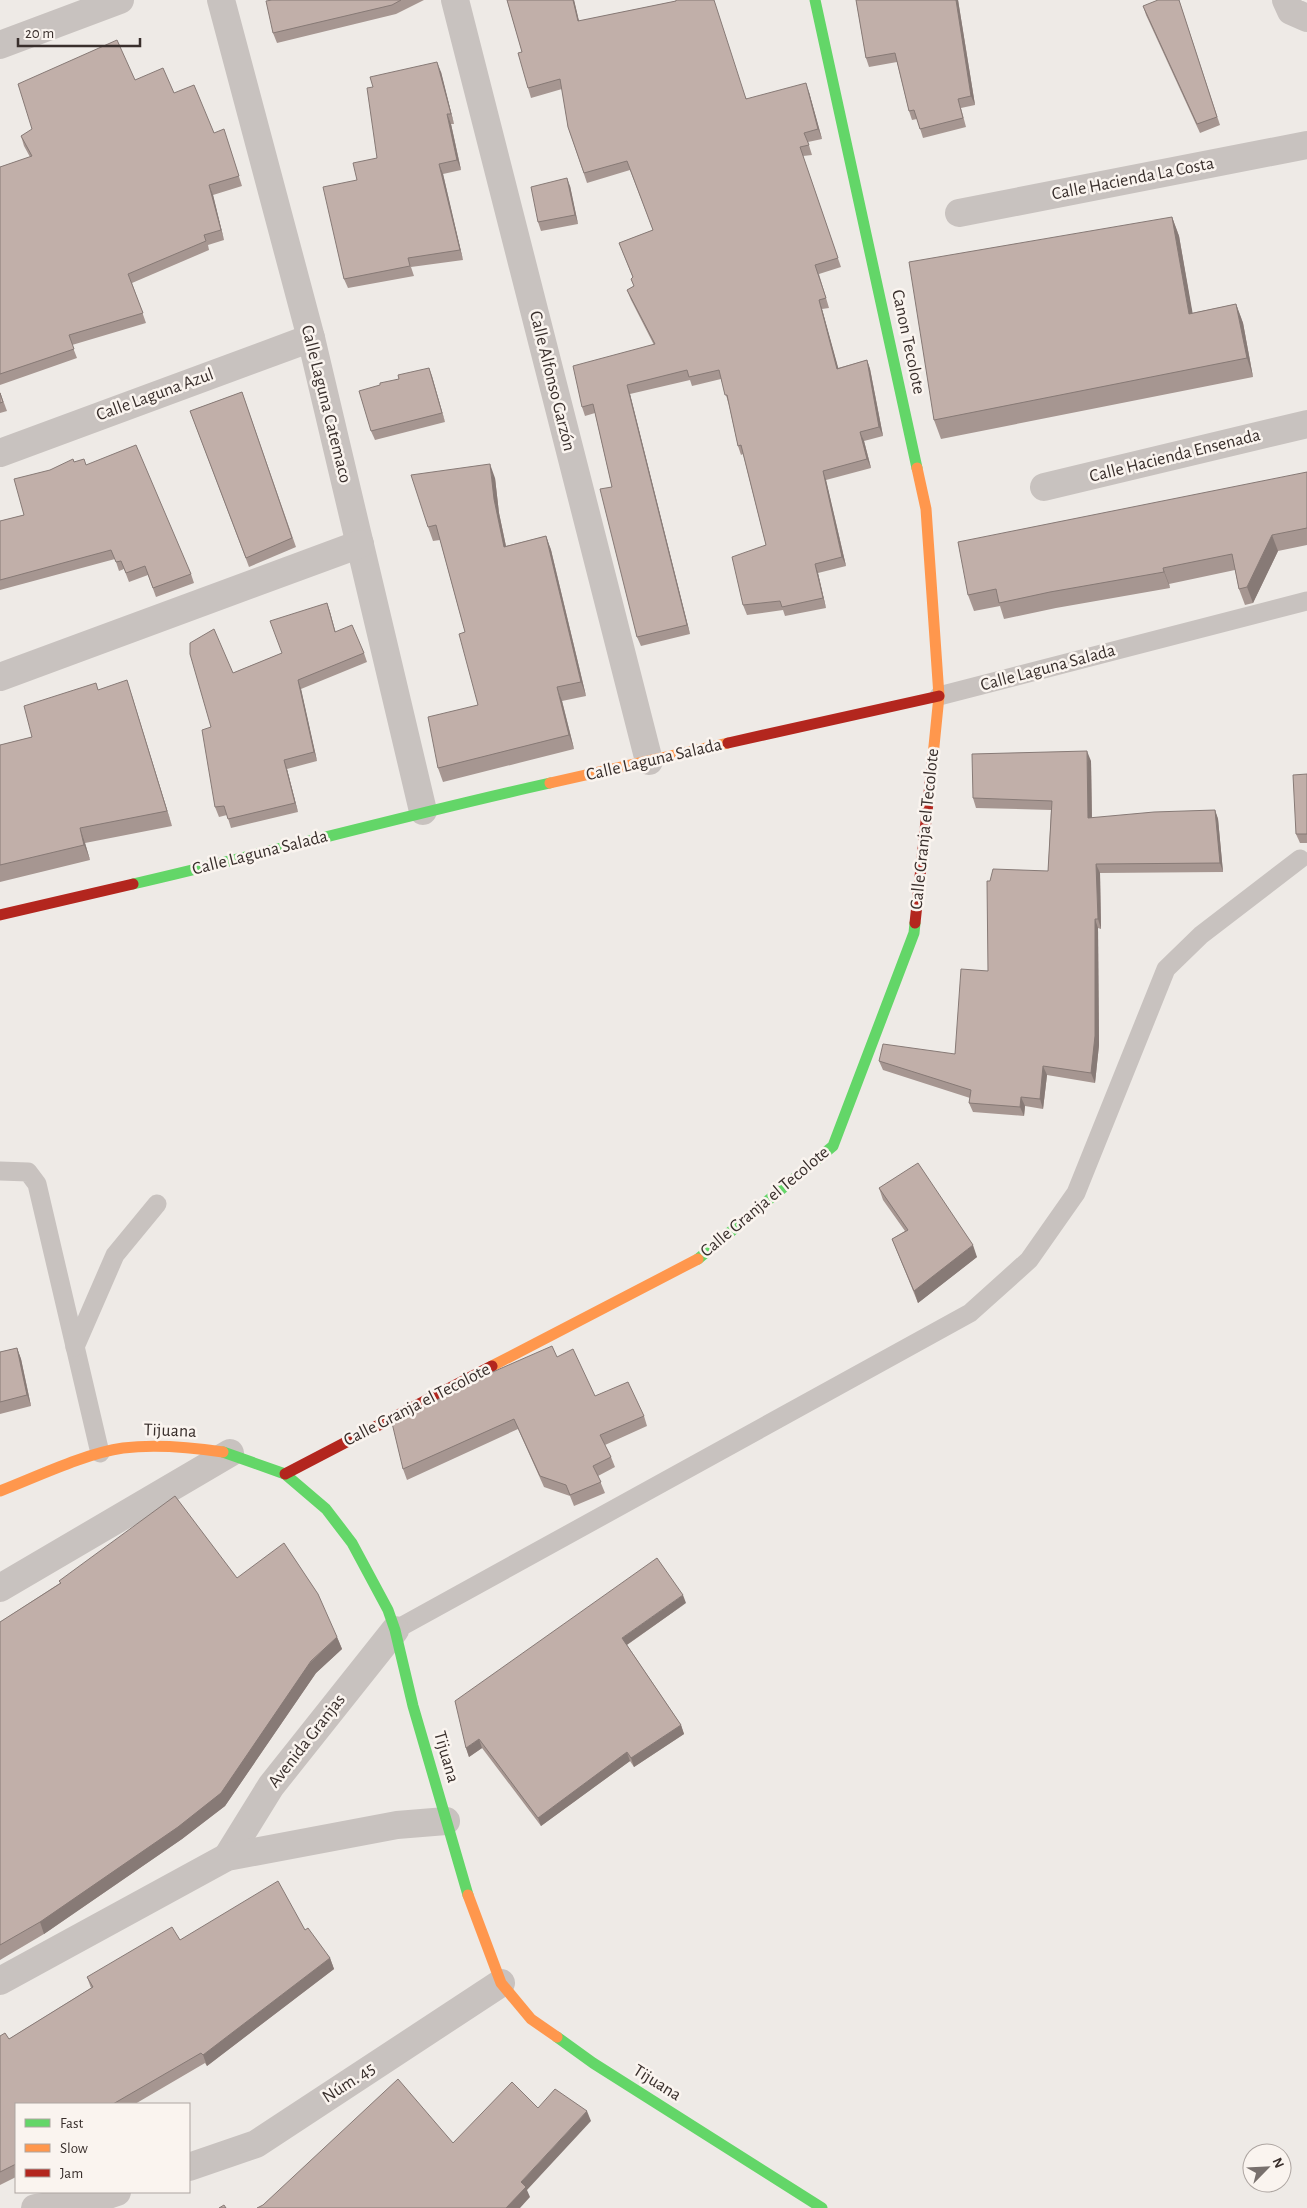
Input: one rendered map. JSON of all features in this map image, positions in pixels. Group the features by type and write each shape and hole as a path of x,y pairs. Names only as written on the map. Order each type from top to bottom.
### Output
{"street":[{"path":"0,45 120,0"},
{"name":"Calle Laguna Catemaco","path":"221,0 311,338 423,811"},
{"name":"Calle Alfonso Garzón","path":"454,0 649,761"},
{"name":"Canon Tecolote","path":"816,0 926,509 939,696"},
{"path":"1286,0 1291,11 1307,18"},
{"name":"Calle Hacienda La Costa","path":"959,213 1307,145"},
{"name":"Calle Laguna Azul","path":"0,453 311,338"},
{"name":"Calle Hacienda Ensenada","path":"1044,488 1307,424"},
{"path":"0,677 360,544"},
{"name":"Calle Laguna Salada","path":"0,915 249,857 423,811 939,696"},
{"name":"Calle Granja el Tecolote","path":"285,1474 704,1256 833,1146 914,933 939,696"},
{"name":"Tijuana","path":"0,1491 100,1453 122,1448 172,1445 230,1453 285,1474 326,1509 352,1543 388,1610 395,1630 413,1706 471,1907 501,1983 531,2019 593,2063 822,2208"},
{"path":"0,1588 230,1453"},
{"name":"Avenida Granjas","path":"227,1857 270,1786 395,1630"},
{"path":"0,1981 227,1857 397,1825 446,1821"},
{"name":"Núm. 45","path":"190,2167 256,2144 501,1983"},
{"path":"36,2208 93,2200 114,2193"}],"lane":[{"name":"Calle Laguna Salada","path":"939,696 1307,601"},
{"path":"395,1630 970,1313 1029,1260 1076,1193 1166,970 1201,935 1300,860"},
{"path":"0,1172 28,1172 37,1184 100,1453"},
{"path":"75,1347 115,1255 157,1204"}],"building":[{"path":"401,0 392,5 273,33 266,1"},
{"path":"507,0 573,0 578,21 676,0 714,0 746,99 806,83 818,129 804,133 809,145 800,147 838,258 815,265 826,298 819,300 837,369 867,360 879,427 860,432 867,459 823,471 842,557 815,564 823,598 782,607 780,601 743,605 732,557 766,545 741,445 738,446 727,395 725,395 719,370 689,377 687,370 627,385 687,625 637,637 600,489 612,487 593,404 582,407 573,366 655,344 627,290 634,286 631,279 633,277 619,243 653,230 627,161 584,173 568,127 560,79 528,88 518,53 522,52"},
{"path":"856,0 956,0 971,96 958,99 963,118 920,129 914,110 909,111 895,53 866,58"},
{"path":"1158,0 1179,0 1217,117 1197,124 1143,6"},
{"path":"117,40 135,80 163,68 174,93 194,85 214,133 224,129 239,176 209,185 221,230 204,235 206,241 128,274 143,313 69,335 74,349 0,374 0,167 32,156 21,136 32,129 18,84"},
{"path":"437,62 451,114 447,114 457,160 439,164 460,250 408,258 410,266 344,279 323,187 357,180 353,163 377,158 367,88 373,87 370,77"},
{"path":"567,178 575,215 538,222 531,187"},
{"path":"1172,217 1189,314 1236,304 1247,358 934,420 909,262"},
{"path":"429,368 442,413 371,431 359,391 380,385 380,383 399,379 398,375"},
{"path":"242,392 292,538 246,558 190,411"},
{"path":"136,445 191,574 153,588 145,566 126,573 121,561 116,562 111,550 0,580 0,521 24,515 14,479 50,470 73,459 74,462 84,459 86,465"},
{"path":"490,464 494,499 504,547 546,536 581,682 557,687 569,735 438,768 428,717 478,705 459,634 465,632 436,525 428,527 411,475"},
{"path":"1307,472 1307,528 1272,535 1247,587 1239,589 1232,554 1163,568 1164,572 999,603 996,589 968,595 958,542"},
{"path":"327,603 335,632 352,625 364,653 298,680 314,752 284,760 295,803 228,819 224,806 215,807 202,730 211,727 190,654 190,643 214,629 233,673 282,653 270,621"},
{"path":"127,680 167,811 80,828 84,845 0,865 0,745 32,737 24,706 96,683 98,690"},
{"path":"1087,751 1088,818 1154,812 1215,810 1220,863 1096,864 1098,919 1095,919 1095,1036 1091,1073 1043,1066 1040,1099 1021,1097 1020,1107 969,1103 971,1090 879,1061 883,1044 955,1054 961,969 988,971 987,881 990,881 993,869 1048,871 1052,801 973,798 972,754"},
{"path":"1307,774 1307,834 1296,834 1293,775"},
{"path":"918,1163 973,1245 914,1291 892,1239 908,1230 879,1188"},
{"path":"552,1346 557,1357 573,1349 595,1396 628,1382 644,1416 600,1435 611,1457 593,1466 601,1482 570,1495 566,1485 540,1476 514,1419 403,1469 392,1423 479,1378"},
{"path":"17,1348 27,1395 0,1402 0,1352"},
{"path":"175,1496 237,1578 284,1543 318,1594 337,1637 311,1661 221,1793 178,1827 40,1922 0,1945 0,1622 61,1583 59,1581"},
{"path":"657,1558 683,1595 622,1638 681,1725 631,1758 627,1752 538,1818 479,1739 466,1748 455,1701"},
{"path":"278,1881 305,1930 308,1928 330,1958 203,2055 201,2053 115,2103 15,2103 15,2164 0,2172 0,2036 5,2033 9,2039 93,1987 87,1977 172,1927 180,1940"},
{"path":"398,2079 453,2143 512,2082 538,2108 555,2089 587,2111 521,2182 526,2187 506,2208 257,2208 263,2205"}],"traffic: fast":[{"path":"815,0 917,468"},
{"path":"133,884 550,783"},
{"path":"698,1259 833,1146 914,933 915,923"},
{"path":"223,1452 285,1474 326,1509 352,1543 388,1610 395,1630 413,1706 468,1895"},
{"path":"557,2037 593,2063 822,2208"}],"traffic: slow":[{"path":"917,468 926,509 939,696 933,756"},
{"path":"550,783 728,743"},
{"path":"492,1366 698,1259"},
{"path":"0,1491 77,1460 123,1448 148,1446 223,1452"},
{"path":"468,1895 501,1983 531,2019 557,2037"}],"traffic: jam":[{"path":"728,743 939,696"},
{"path":"915,923 933,756"},
{"path":"0,915 133,884"},
{"path":"285,1474 492,1366"}]}
